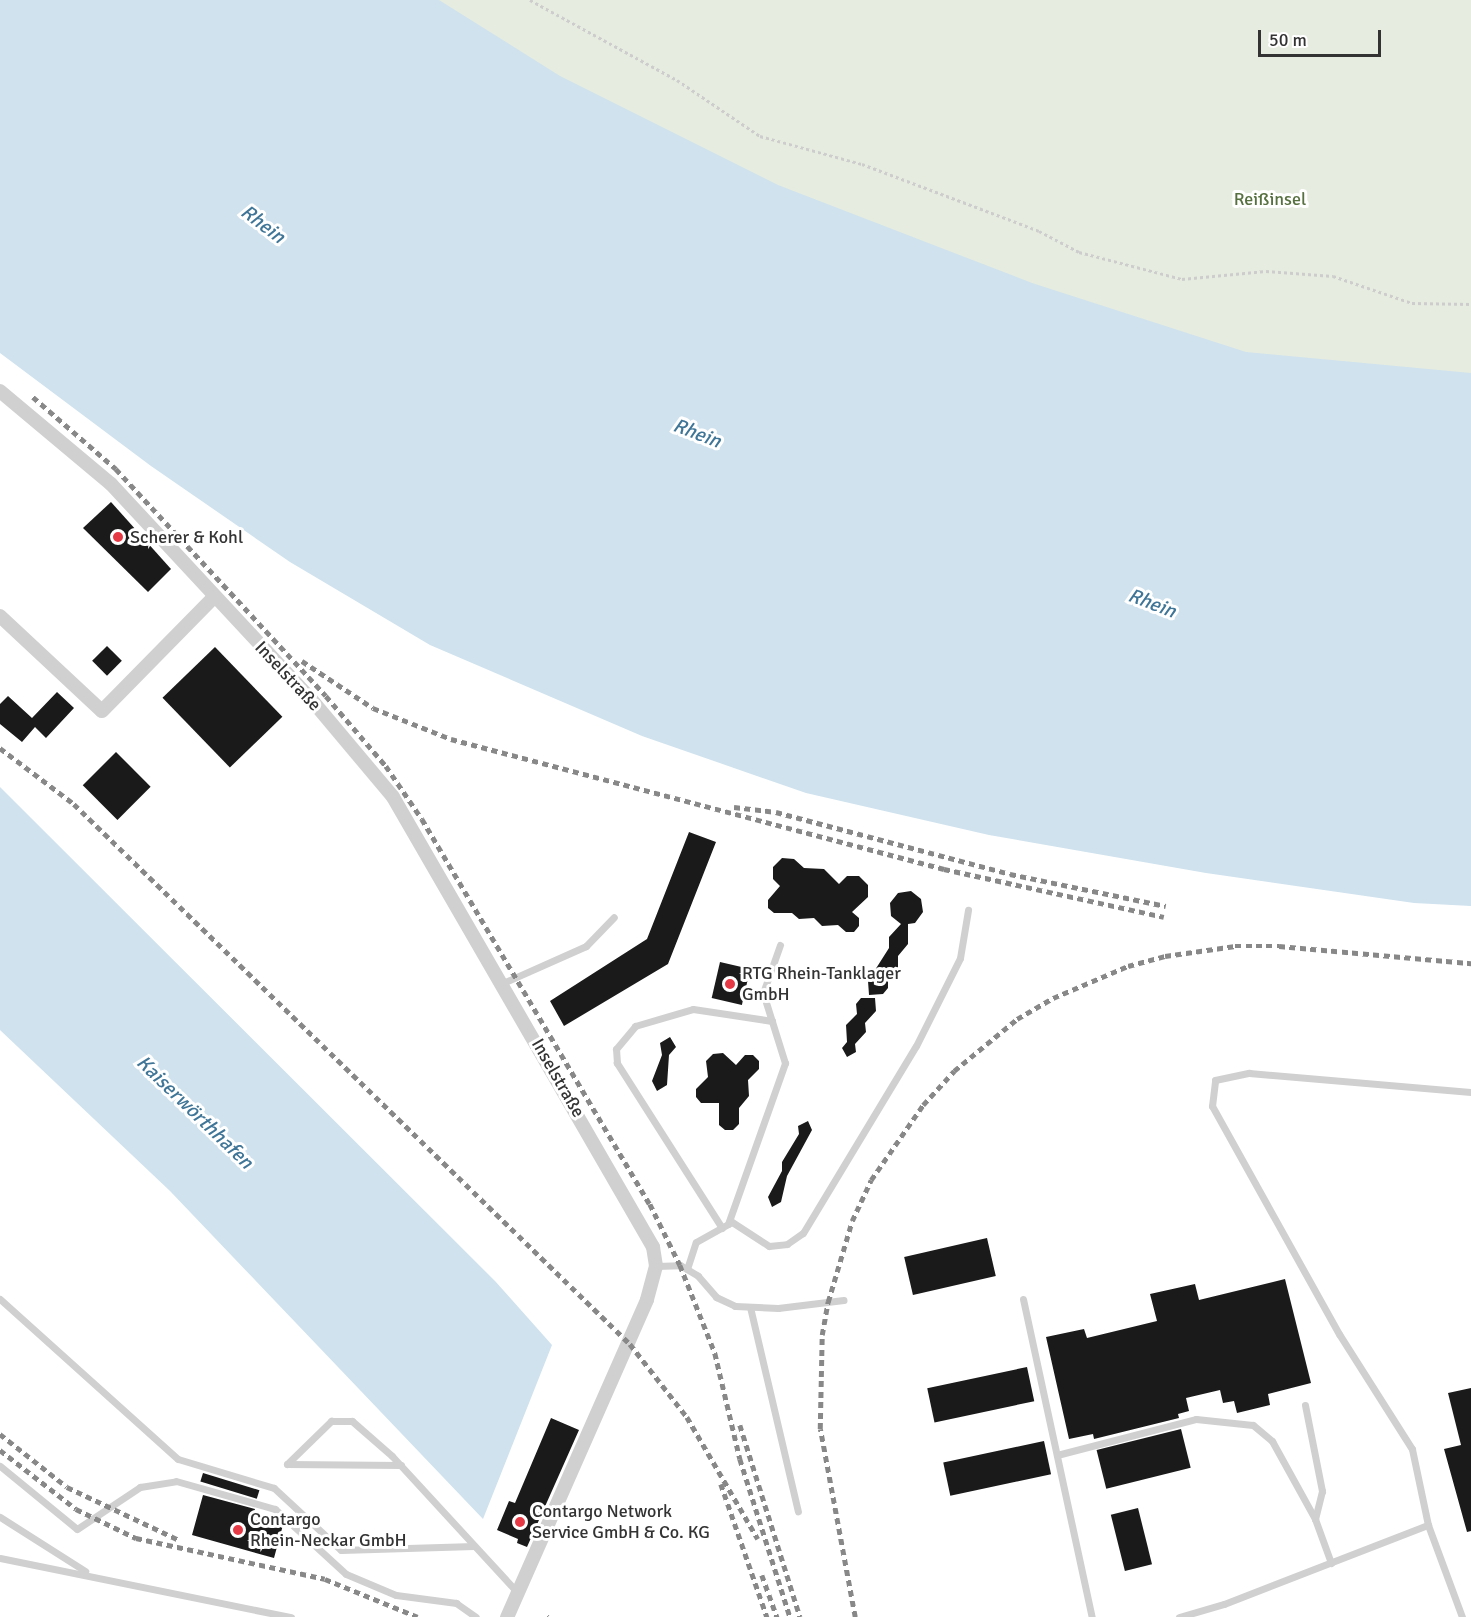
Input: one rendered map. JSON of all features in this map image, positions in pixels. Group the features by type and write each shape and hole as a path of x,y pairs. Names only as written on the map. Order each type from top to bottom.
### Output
{"street":[{"name":"Inselstraße","path":"0,391 111,484 310,698 393,797 638,1215 653,1247 656,1266"},
{"path":"0,616 102,711 214,597"},
{"path":"507,1617 630,1344 656,1266"}],"lane":[{"path":"687,1269 696,1242 732,1222 769,1246 788,1244 803,1233 916,1046 960,958 968,910"},
{"path":"503,983 586,946 614,917"},
{"path":"725,1226 785,1063 763,993 780,945"},
{"path":"725,1226 621,1071 616,1049 635,1026 693,1009 772,1021"},
{"path":"1462,1617 1428,1525 1412,1449 1339,1334 1212,1106 1215,1080 1249,1072 1471,1092"},
{"path":"656,1266 681,1265 716,1298 735,1306 778,1308 844,1300"},
{"path":"0,1299 178,1459 274,1488 340,1550 474,1546"},
{"path":"1023,1299 1092,1617"},
{"path":"750,1307 798,1511"},
{"path":"1305,1405 1322,1491 1315,1519"},
{"path":"401,1465 287,1464 314,1435 341,1419 362,1427 401,1465 518,1593"},
{"path":"1057,1455 1196,1419 1253,1425 1272,1441 1315,1519 1331,1563"},
{"path":"0,1466 77,1529 140,1487 176,1481 275,1509 346,1574 396,1595 456,1603 476,1617"},
{"path":"0,1517 90,1574"},
{"path":"1179,1617 1331,1563 1428,1525"},
{"path":"0,1558 90,1574 291,1617"}],"path":[{"path":"530,0 677,80 760,136 862,164 1040,231 1079,252 1182,279 1266,271 1333,276 1412,303 1471,304"}],"green space":[{"name":"Reißinsel","path":"320,0 1471,0 1471,428 1327,419"}],"water":[{"name":"Rhein","path":"0,0 439,0 560,76 778,185 1032,283 1246,352 1471,373 1471,906 1414,903 1206,873 989,835 806,793 642,736 430,645 290,562 151,466 0,353"},
{"name":"Kaiserwörthhafen","path":"0,787 495,1281 552,1345 483,1519 170,1191 0,1030"}],"building":[{"name":"Scherer & Kohl","path":"111,502 171,569 148,592 83,528"},
{"path":"107,646 122,661 107,676 92,661"},
{"path":"215,647 282,717 230,767 162,698"},
{"path":"57,692 74,708 46,738 35,727 22,742 0,724 0,704 8,696 32,718"},
{"path":"116,752 151,787 117,820 83,785"},
{"path":"689,832 716,842 668,964 564,1026 550,1001 647,939"},
{"path":"782,858 794,859 804,868 824,869 839,884 847,876 859,876 868,885 868,897 852,912 859,918 859,926 854,932 846,932 838,925 822,926 814,918 799,919 792,913 774,913 768,908 768,900 780,886 773,879 773,867"},
{"path":"911,891 921,899 923,912 915,923 908,924 908,944 898,956 898,967 888,978 888,988 883,994 869,995 868,981 889,948 889,937 901,924 891,916 890,903 898,893"},
{"name":"RTG Rhein-Tanklager GmbH","path":"720,962 750,969 742,1005 712,998"},
{"path":"861,998 875,998 876,1011 865,1023 866,1032 855,1044 856,1052 847,1057 842,1048 847,1042 846,1025 857,1014 856,1004"},
{"path":"670,1037 676,1047 669,1055 667,1085 657,1091 652,1081 662,1055 660,1043"},
{"path":"723,1053 736,1065 745,1055 753,1055 759,1061 759,1069 748,1080 749,1096 739,1108 739,1124 733,1130 725,1130 719,1125 719,1103 701,1103 696,1097 696,1089 708,1077 706,1061 713,1054"},
{"path":"808,1121 812,1130 787,1176 781,1202 772,1207 768,1197 782,1171 782,1162 799,1134 798,1126"},
{"path":"987,1238 996,1276 913,1295 904,1257"},
{"path":"1285,1279 1311,1383 1268,1394 1270,1405 1237,1413 1234,1401 1223,1403 1220,1390 1186,1398 1189,1411 1178,1414 1179,1418 1094,1439 1093,1434 1069,1439 1046,1337 1084,1329 1087,1338 1157,1321 1150,1294 1195,1284 1199,1300"},
{"path":"1027,1367 1034,1401 935,1422 927,1388"},
{"path":"1471,1388 1471,1531 1467,1532 1444,1449 1461,1445 1448,1393"},
{"path":"551,1418 579,1430 527,1547 517,1543 518,1539 497,1530 509,1501 515,1503"},
{"path":"1181,1429 1191,1468 1106,1489 1097,1450"},
{"path":"1044,1441 1051,1474 950,1496 943,1462"},
{"path":"203,1473 259,1490 257,1499 200,1482"},
{"name":"Contargo Rhein-Neckar GmbH","path":"203,1495 255,1509 253,1516 283,1525 274,1558 192,1535"},
{"path":"1138,1508 1152,1564 1125,1571 1111,1515"}],"railway":[{"path":"33,397 116,469 326,696 386,766 422,819 650,1204 680,1265 715,1353 740,1459 790,1617"},
{"path":"302,661 373,708 451,739 944,869 1164,917"},
{"path":"0,748 74,804 630,1344 687,1417 758,1539"},
{"path":"734,807 776,812 1010,874 1166,906"},
{"path":"855,1617 820,1429 822,1335 828,1302 852,1221 871,1180 923,1105 954,1071 1017,1019 1053,998 1128,966 1165,956 1235,946 1279,946 1471,963"},
{"path":"740,1425 800,1617"},
{"path":"0,1434 67,1487 179,1540"},
{"path":"0,1450 76,1509 136,1538 325,1579 418,1617"},
{"path":"721,1484 767,1617"},
{"path":"762,1575 777,1617"}],"place":[{"name":"Scherer & Kohl","path":"118,537"},
{"name":"RTG Rhein-Tanklager GmbH","path":"730,984"},
{"name":"Contargo Network Service GmbH & Co. KG","path":"520,1522"},
{"name":"Contargo Rhein-Neckar GmbH","path":"238,1530"}]}
